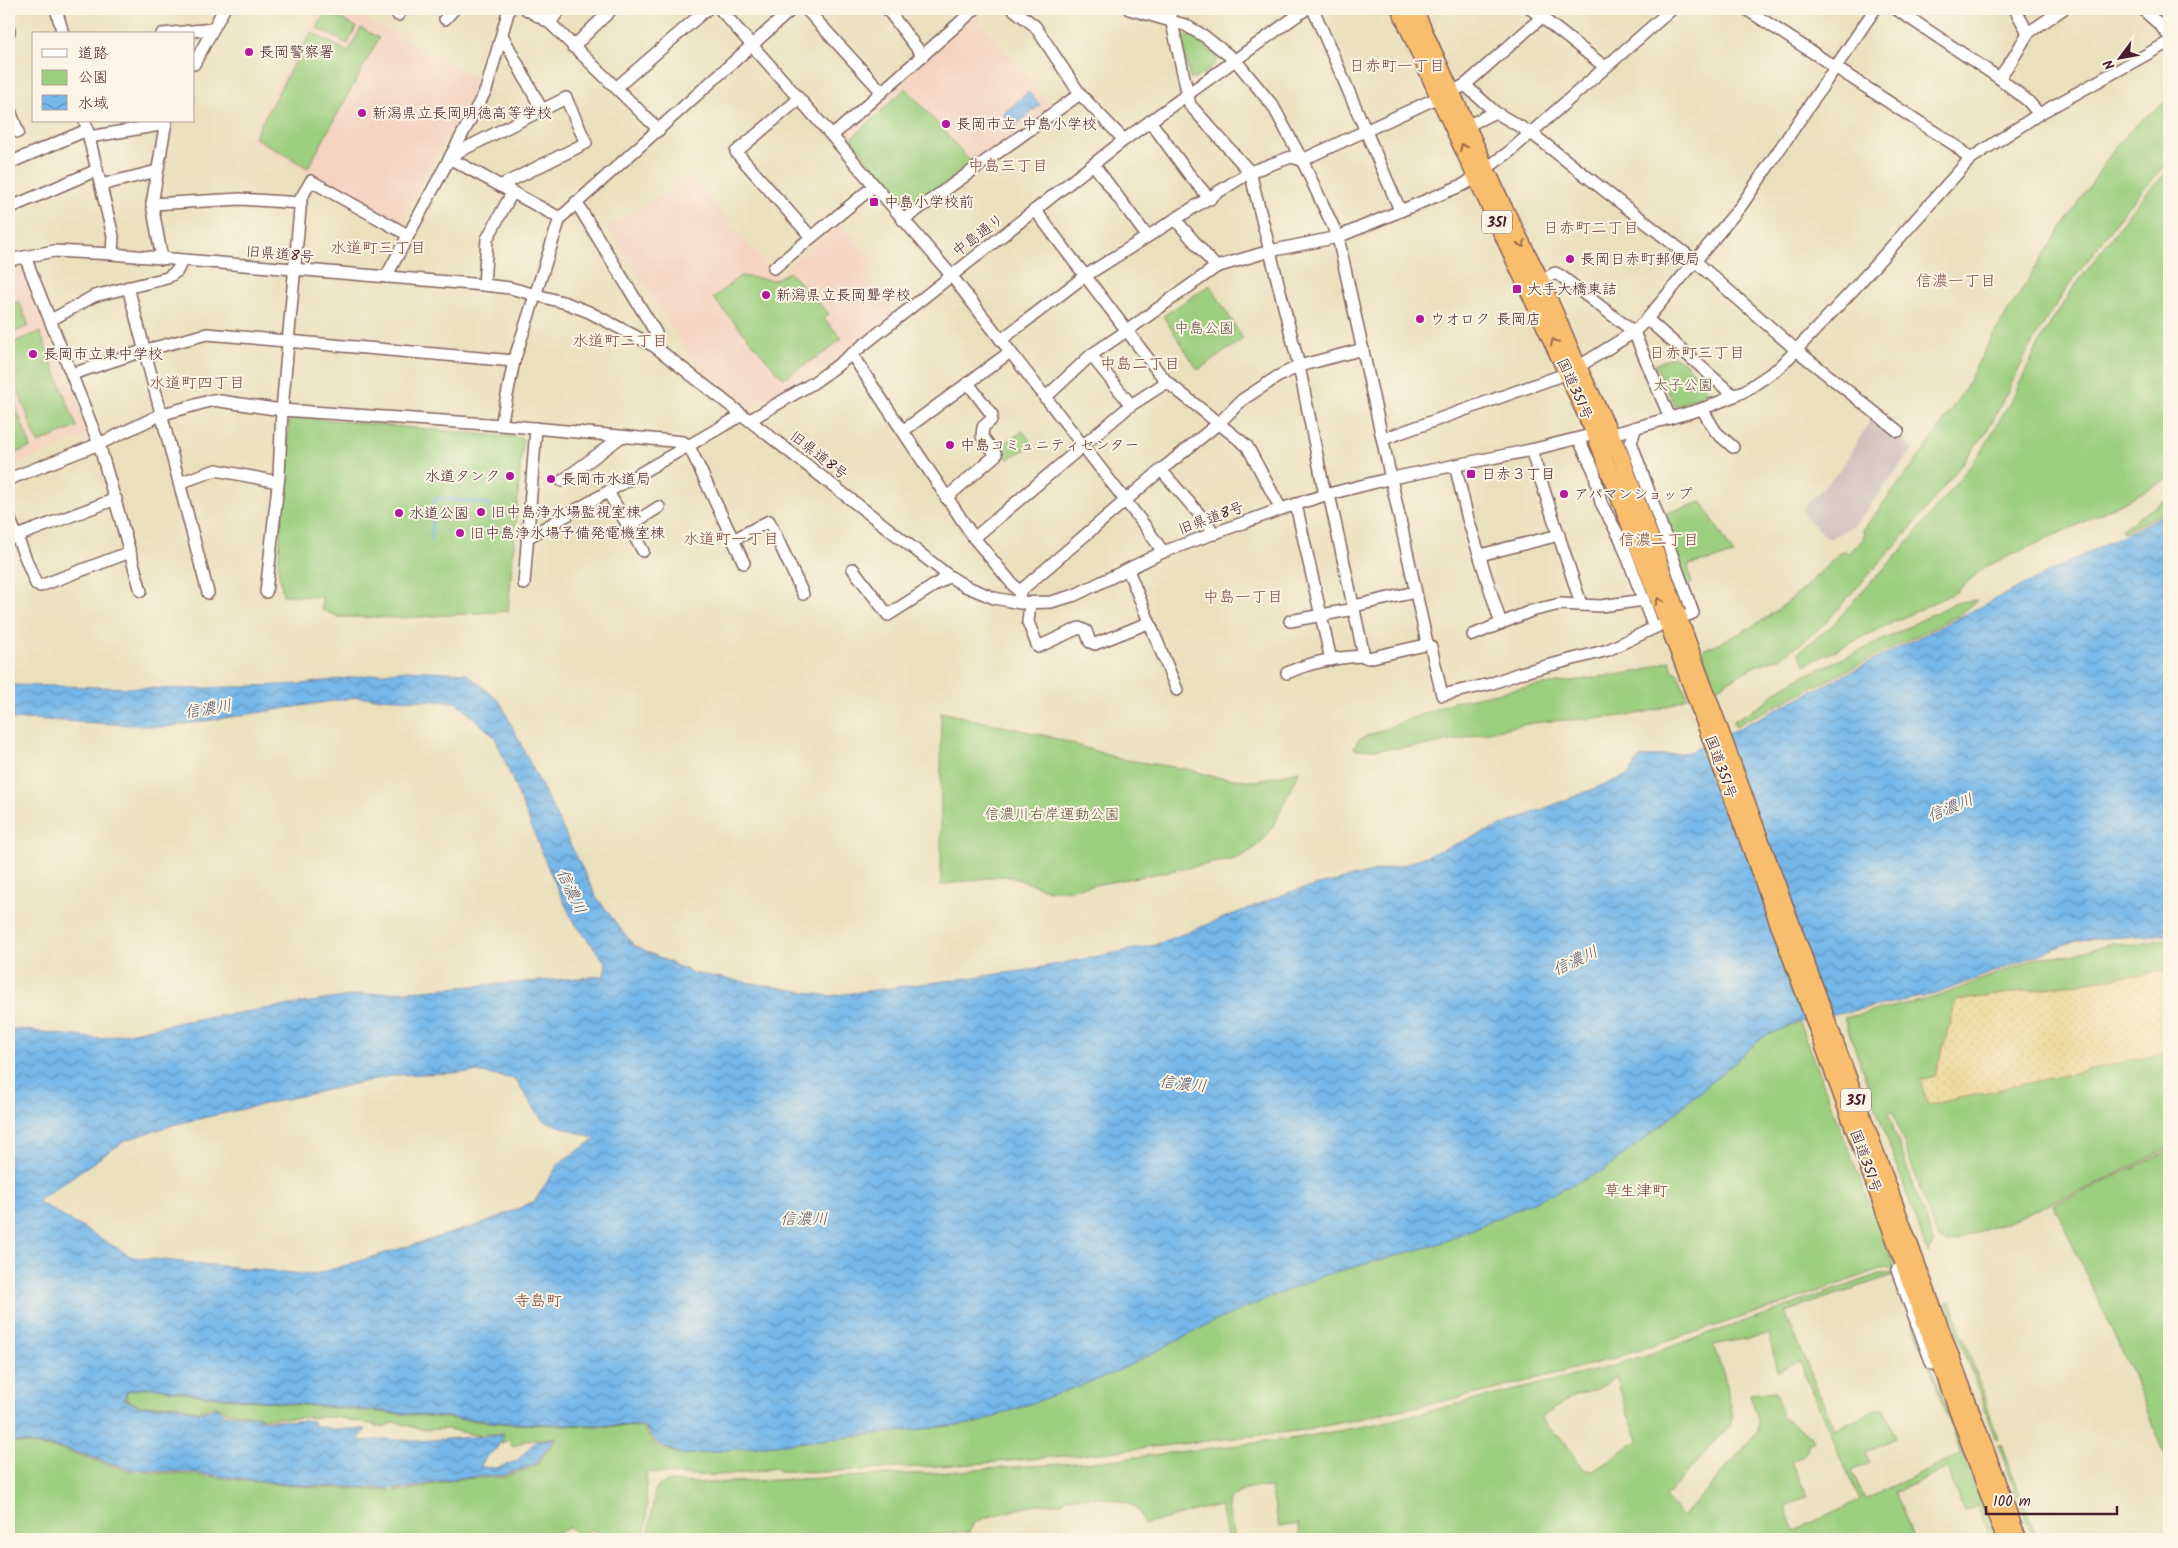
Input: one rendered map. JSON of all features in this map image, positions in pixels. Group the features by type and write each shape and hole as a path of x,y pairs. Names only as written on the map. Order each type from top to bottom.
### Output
{"highway":[{"name":"国道351号","path":"1400,9 1452,91 1482,172 1603,433 2018,1539"},
{"name":"国道351号","path":"1414,9 1467,126 1482,172 1502,204 1541,281 1573,370"},
{"name":"国道351号","path":"1688,662 2006,1539"}],"street":[{"path":"56,9 62,32"},
{"path":"195,62 224,9"},
{"path":"445,19 454,9"},
{"path":"386,277 451,159 486,90 509,9"},
{"path":"526,9 550,23 659,130"},
{"path":"550,23 560,9"},
{"path":"573,47 612,9"},
{"path":"617,87 707,9"},
{"name":"中島通り","path":"720,9 753,44 950,275 1124,140 1306,9"},
{"path":"501,425 514,361 560,218 792,9"},
{"path":"806,9 882,92"},
{"path":"887,9 922,56"},
{"path":"832,136 975,9"},
{"path":"1013,9 1035,26 1080,94 1124,140"},
{"path":"1129,9 1170,14 1204,36 1236,61 1273,106 1302,160 1338,236 1392,478 1415,592 1427,643 1431,647 1442,696 1608,650 1656,627 1621,540 1601,502 1594,471 1579,440"},
{"path":"1313,9 1364,131 1400,210"},
{"path":"1531,9 1605,67"},
{"path":"1000,340 1085,276 1146,236 1210,199 1250,172 1290,157 1302,160 1452,91 1551,9"},
{"path":"1045,398 1090,355 1216,267 1270,251 1338,236 1465,184 1531,133 1672,9"},
{"path":"1746,9 1956,146 1970,159"},
{"path":"1383,439 1573,370 1634,332 1741,206 1875,9"},
{"path":"1896,9 1999,78 2028,101 2039,114"},
{"path":"2015,9 2028,33"},
{"path":"1999,78 2028,33 2063,9"},
{"path":"2142,9 2169,36"},
{"path":"1170,14 1190,105 1250,172 1299,366 1364,656"},
{"path":"182,32 213,29"},
{"path":"502,35 542,110"},
{"name":"旧県道8号","path":"9,259 54,251 112,254 484,285 535,294 589,312 654,346 949,576 980,594 1051,602 1075,595 1163,552 1281,508 1392,478 1636,427 1702,409 1748,389 1773,373 1852,291 1970,159 2039,114 2169,42"},
{"path":"1452,91 1495,112 1531,133 1695,261 1796,349 1898,431"},
{"path":"903,220 1080,94"},
{"path":"451,159 458,152 566,98 586,143 500,186"},
{"path":"799,99 736,152 811,237"},
{"path":"9,108 18,132"},
{"path":"1467,126 1495,112"},
{"path":"1150,121 1188,173 1210,199"},
{"path":"9,163 87,129 166,123 152,204 162,259"},
{"path":"87,129 113,236 112,254"},
{"path":"451,159 560,218"},
{"path":"1094,165 1146,236"},
{"path":"9,208 97,170"},
{"path":"101,185 157,171"},
{"path":"266,592 278,482 282,410 301,198 311,181 408,235"},
{"path":"774,268 874,186"},
{"path":"484,285 487,239 512,193"},
{"path":"152,204 240,199 301,203"},
{"path":"576,202 656,333 654,346"},
{"path":"1035,210 1167,382 1247,446 1281,508"},
{"path":"1175,219 1216,267"},
{"path":"25,257 99,444 116,498 141,591"},
{"path":"51,320 94,296 167,278 177,271 182,261"},
{"path":"1541,281 1555,273 1561,276 1634,332 1670,418"},
{"path":"527,538 689,446 813,383 852,355 950,275 1163,552"},
{"path":"128,287 208,593"},
{"path":"1647,319 1734,396"},
{"path":"72,374 146,350 206,334 514,361"},
{"path":"1023,599 1125,501 1160,470 1219,423 1242,400 1277,377 1299,366 1363,349"},
{"path":"903,431 1010,352"},
{"path":"852,355 974,538 1023,599 1028,622 1038,647 1079,628 1086,631 1090,642 1096,644 1148,623"},
{"path":"1090,355 1131,405"},
{"path":"974,538 1131,405 1167,382"},
{"path":"946,498 996,455 982,436 983,427 992,420 992,415 968,383"},
{"path":"9,479 99,444 160,415 213,400 282,410 501,425 683,442 689,446 744,564"},
{"path":"1702,409 1716,432 1733,447"},
{"path":"1636,427 1630,442 1693,613 1688,614"},
{"path":"524,584 536,428"},
{"path":"562,481 621,437"},
{"path":"1532,450 1581,604"},
{"path":"1455,465 1468,519 1501,624"},
{"path":"179,483 216,470 278,482"},
{"path":"1160,470 1207,523 1214,534"},
{"path":"608,492 643,551"},
{"path":"13,538 116,498"},
{"path":"1296,505 1332,660"},
{"path":"629,526 659,507"},
{"path":"9,517 13,538 36,584 40,586 130,552"},
{"path":"733,540 769,521 804,594"},
{"path":"1480,556 1559,535"},
{"path":"853,569 888,615 949,576"},
{"path":"1128,570 1148,623 1177,690"},
{"path":"1290,621 1321,616 1415,592"},
{"path":"1473,635 1531,611 1560,604 1601,606 1644,600"},
{"path":"1288,674 1299,668 1332,660 1364,656 1368,658 1427,643"},
{"path":"1897,1270 1997,1539"}],"shaded area":[{"name":"新潟県立長岡明徳高等学校","path":"319,9 348,9 477,79 476,86 398,224 248,139"},
{"name":"長岡市立 中島小学校","path":"975,14 1053,110 913,210 905,208 843,138"},
{"name":"新潟県立長岡聾学校","path":"692,179 777,277 838,222 877,263 864,275 895,313 832,364 754,407 744,407 699,370 607,226"},
{"name":"長岡市立東中学校","path":"22,271 91,434 9,467 9,274"},
{"path":"1873,419 1896,437 1901,437 1913,449 1856,524 1831,538 1827,538 1805,516 1803,508 1840,470 1870,420"}],"green space":[{"path":"326,11 356,27 348,44 317,28"},
{"path":"361,28 379,38 308,168 254,137 311,32 348,52"},
{"path":"1182,35 1190,36 1216,55 1217,59 1213,67 1194,79 1190,78 1181,40"},
{"path":"906,88 972,163 915,207 906,207 851,139"},
{"path":"2169,100 2169,162 2128,206 2069,285 2034,339 1982,438 1912,527 1826,622 1780,658 1755,666 1714,689 1703,660 1703,650 1769,616 1803,589 1843,550 1849,553 1863,539 1865,533 1862,531 1927,447 1964,390 1989,342 2041,259 2119,142 2144,118"},
{"path":"2169,170 2169,479 2077,525 1985,567 1956,592 1805,665 1798,652 1832,626 1902,550 1982,451 2012,399 2044,334 2072,290 2138,202"},
{"path":"789,272 829,314 824,319 842,338 827,351 783,378 713,298 740,276 774,280"},
{"name":"中島公園","path":"1210,285 1243,339 1198,370 1163,316"},
{"path":"19,301 29,326 9,334 9,305"},
{"path":"40,332 77,427 38,443 9,367 9,344"},
{"name":"太子公園","path":"1673,356 1686,363 1709,392 1675,406 1655,365"},
{"path":"9,390 31,447 9,456"},
{"name":"水道公園","path":"296,417 523,438 508,611 404,618 339,617 322,610 322,597 283,595 278,567 289,421"},
{"path":"1023,431 1033,445 1008,459 1000,446"},
{"path":"2169,498 2169,510 2123,532 2121,529"},
{"path":"1702,502 1734,555 1688,565 1692,584 1687,585 1660,515"},
{"path":"1977,600 1959,615 1735,726 1733,721 1767,702 1775,692 1799,678 1875,644 1954,603"},
{"path":"1670,660 1673,671 1678,673 1687,697 1651,711 1612,717 1533,723 1426,745 1356,750 1354,747 1359,739 1453,702 1515,689 1642,671"},
{"name":"信濃川右岸運動公園","path":"941,712 1051,737 1120,759 1187,769 1215,777 1256,781 1299,771 1269,834 1247,853 1236,859 1067,890 1049,890 1011,877 999,876 941,885"},
{"path":"2169,938 2169,970 1956,1001 1935,1076 1920,1080 2169,1052 2169,1148 2060,1200 2005,1223 1948,1243 1939,1238 1934,1229 1893,1112 1888,1113 1934,1244 1928,1253 1844,1018 1937,997 2040,957 2071,955 2112,943 2136,945"},
{"path":"1799,1022 1895,1268 1881,1269 1780,1305 1612,1359 1485,1392 1306,1430 1089,1454 973,1464 822,1472 779,1471 775,1468 744,1473 711,1475 678,1475 646,1472 647,1519 643,1539 606,1539 592,1529 580,1537 570,1527 559,1533 531,1539 9,1539 9,1442 60,1449 129,1471 196,1475 294,1486 403,1491 458,1479 504,1477 537,1465 557,1437 525,1441 513,1447 511,1445 512,1439 501,1443 504,1433 476,1435 447,1429 424,1430 395,1422 383,1427 336,1417 265,1418 228,1412 217,1406 198,1412 176,1404 140,1406 125,1398 128,1391 153,1387 203,1396 510,1424 642,1427 656,1445 682,1455 977,1423 1112,1374 1213,1322 1321,1276 1439,1244 1604,1170 1659,1127 1763,1037"},
{"path":"2169,1151 2169,1468 2136,1381 2054,1205"},
{"path":"1897,1273 1995,1539 1990,1539 1978,1506 1963,1511 1947,1468 1894,1493 1914,1539 1301,1539 1298,1524 1279,1527 1271,1487 1248,1488 1230,1498 1228,1505 1234,1539 1227,1539 1220,1507 1209,1507 1144,1525 1136,1508 1121,1501 1102,1498 1066,1497 1063,1503 1037,1504 985,1518 973,1524 969,1532 914,1536 914,1539 648,1539 655,1491 660,1485 667,1482 711,1483 931,1473 1102,1461 1297,1438 1372,1425 1610,1367 1880,1274","holes":["1896,1274 1961,1454 1865,1499 1851,1470 1870,1462 1866,1451 1896,1438 1883,1407 1834,1429 1785,1312","1769,1334 1777,1371 1799,1362 1860,1501 1795,1530 1785,1506 1808,1497 1791,1462 1803,1455 1807,1450 1808,1442 1813,1441 1811,1436 1783,1419 1775,1391 1750,1394 1758,1419 1757,1433 1683,1517 1665,1497 1729,1426 1733,1416 1724,1376 1713,1345","1616,1377 1628,1415 1639,1440 1593,1470 1584,1470 1562,1438 1557,1436 1540,1418 1575,1395 1593,1391"]},
{"path":"1951,1301 1998,1437 1995,1437 1947,1302"},
{"path":"1998,1444 2000,1444 2003,1450 2037,1539 2033,1539"}],"sand":[{"path":"2169,970 2169,1052 1928,1105 1920,1080 1935,1076 1956,1001"}],"water":[{"path":"1028,92 1040,105 1014,127 1003,114"},
{"name":"信濃川","path":"2169,512 2169,934 2077,940 1936,994 1799,1022 1763,1037 1659,1127 1605,1170 1439,1244 1321,1276 1213,1322 1112,1374 977,1423 682,1455 657,1443 643,1426 510,1423 202,1395 153,1387 128,1390 124,1399 140,1407 176,1405 199,1413 217,1407 224,1414 257,1416 265,1420 313,1421 313,1425 333,1429 366,1429 358,1440 363,1441 386,1439 417,1441 503,1435 497,1448 486,1457 480,1467 497,1468 517,1461 536,1441 555,1438 536,1464 504,1475 458,1478 403,1489 293,1485 196,1473 129,1469 62,1448 9,1441 9,1028 99,1039 191,1020 357,995 604,976 606,963 573,921 549,870 495,737 456,702 358,697 166,727 28,719 9,720 9,685 185,689 302,684 407,670 466,673 500,702 597,898 633,945 692,973 829,996 1022,971 1155,945 1290,892 1406,864 1628,775 1640,758 1690,752","holes":["476,1072 515,1079 542,1120 596,1139 559,1163 535,1201 485,1223 313,1275 132,1257 37,1201 126,1140 176,1124 394,1075"]}],"waterway":[{"path":"431,541 435,500 437,498 491,504 490,509"}],"place":[{"name":"長岡警察署","path":"249,52"},
{"name":"新潟県立長岡明徳高等学校","path":"362,113"},
{"name":"長岡市立 中島小学校","path":"946,124"},
{"name":"中島小学校前","path":"874,202"},
{"name":"長岡日赤町郵便局","path":"1570,259"},
{"name":"大手大橋東詰","path":"1517,289"},
{"name":"新潟県立長岡聾学校","path":"766,295"},
{"name":"ウオロク 長岡店","path":"1420,319"},
{"name":"長岡市立東中学校","path":"33,354"},
{"name":"中島コミュニティセンター","path":"950,445"},
{"name":"日赤３丁目","path":"1471,474"},
{"name":"水道タンク","path":"510,476"},
{"name":"長岡市水道局","path":"551,479"},
{"name":"アパマンショップ","path":"1564,494"},
{"name":"旧中島浄水場監視室棟","path":"481,512"},
{"name":"水道公園","path":"399,513"},
{"name":"旧中島浄水場予備発電機室棟","path":"460,533"}],"district":[{"name":"日赤町一丁目","path":"1397,65"},
{"name":"中島三丁目","path":"1008,165"},
{"name":"日赤町二丁目","path":"1591,227"},
{"name":"水道町三丁目","path":"378,247"},
{"name":"信濃一丁目","path":"1956,280"},
{"name":"水道町二丁目","path":"620,340"},
{"name":"日赤町三丁目","path":"1697,352"},
{"name":"中島二丁目","path":"1140,363"},
{"name":"水道町四丁目","path":"197,382"},
{"name":"水道町一丁目","path":"731,538"},
{"name":"信濃二丁目","path":"1659,539"},
{"name":"中島一丁目","path":"1243,596"},
{"name":"草生津町","path":"1636,1190"},
{"name":"寺島町","path":"538,1300"}]}
